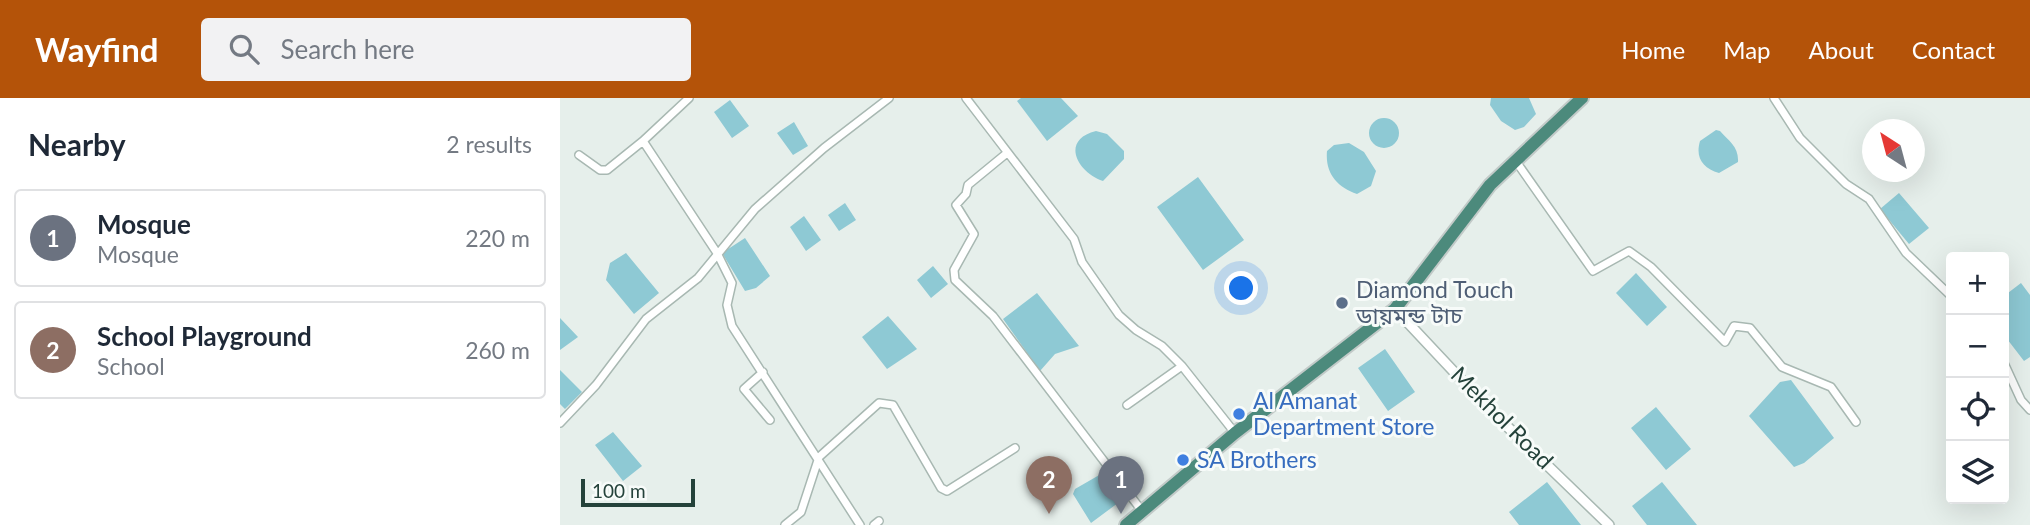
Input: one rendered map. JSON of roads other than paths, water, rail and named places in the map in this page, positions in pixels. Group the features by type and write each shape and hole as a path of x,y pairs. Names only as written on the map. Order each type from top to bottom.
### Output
{"highway":[{"path":"1131,524 1142,511 1236,433 1395,309 1468,211 1514,160 1582,98"}],"street":[{"path":"579,155 600,170 607,170 643,142 688,98"},
{"path":"560,423 596,385 646,319 698,278 755,209 824,148 889,98"},
{"path":"966,98 1074,239 1083,262 1119,315 1136,331 1162,346 1182,366 1236,433"},
{"path":"1774,98 1800,138 1846,184 1869,199 1906,253 1946,291"},
{"path":"643,142 717,253 732,283 727,314 860,525"},
{"path":"1007,153 968,185 966,194 956,205 974,234 954,270 955,280 993,316 1142,511"},
{"path":"1514,160 1593,271 1629,251 1651,267 1725,342 1734,326 1751,328 1782,367 1798,376 1831,387 1856,422"},
{"name":"Mekhol Road","path":"1395,309 1486,406 1609,525"},
{"path":"1127,405 1182,366"},
{"path":"764,372 744,389 770,421"},
{"path":"2009,372 2030,410"},
{"path":"785,525 801,512 819,457 872,408 886,402 893,405 941,488 947,491 1016,447"}],"water":[{"path":"1021,98 1061,98 1078,116 1047,141 1017,101"},
{"path":"1491,98 1529,98 1536,114 1524,127 1515,130 1501,121 1490,105"},
{"path":"730,100 749,126 732,138 714,112"},
{"path":"1384,118 1395,122 1399,133 1395,144 1384,148 1373,144 1369,133 1373,122"},
{"path":"794,122 808,146 793,155 777,133"},
{"path":"1716,130 1733,145 1738,157 1738,162 1719,173 1702,162 1699,152 1700,141"},
{"path":"1096,131 1107,134 1124,151 1124,159 1103,181 1086,171 1076,156 1078,141"},
{"path":"1349,143 1364,152 1376,171 1371,186 1357,194 1338,183 1328,166 1327,151 1334,145"},
{"path":"1198,177 1244,240 1203,270 1157,207"},
{"path":"1899,193 1929,228 1909,244 1880,209"},
{"path":"845,203 856,220 839,231 828,215"},
{"path":"804,216 821,240 806,251 790,227"},
{"path":"745,238 770,276 756,288 745,291 722,253"},
{"path":"626,253 659,293 634,314 606,280 610,263"},
{"path":"933,266 948,284 931,298 917,280"},
{"path":"1636,273 1667,307 1647,326 1616,293"},
{"path":"2021,283 2030,295 2030,357 2024,361 2009,342 2009,292"},
{"path":"1037,293 1079,346 1055,354 1040,371 1003,319"},
{"path":"888,316 917,349 887,369 862,337"},
{"path":"560,318 578,337 560,350"},
{"path":"1385,349 1415,392 1388,411 1358,368"},
{"path":"560,370 582,392 565,409 560,404"},
{"path":"1791,380 1834,438 1804,463 1794,467 1749,416 1780,382"},
{"path":"1656,407 1691,449 1666,470 1631,428"},
{"path":"613,432 642,466 623,481 595,445"},
{"path":"1108,470 1126,497 1091,523 1073,494 1075,489"},
{"path":"1547,482 1581,525 1519,525 1509,512"},
{"path":"1662,482 1697,525 1647,525 1632,506"}],"place":[{"name":"Diamond Touch ডায়মন্ড টাচ","path":"1342,303"},
{"name":"Al Amanat Department Store","path":"1239,414"},
{"name":"SA Brothers","path":"1183,460"},
{"name":"School Playground","path":"1049,514"},
{"name":"Mosque","path":"1121,514"}]}
